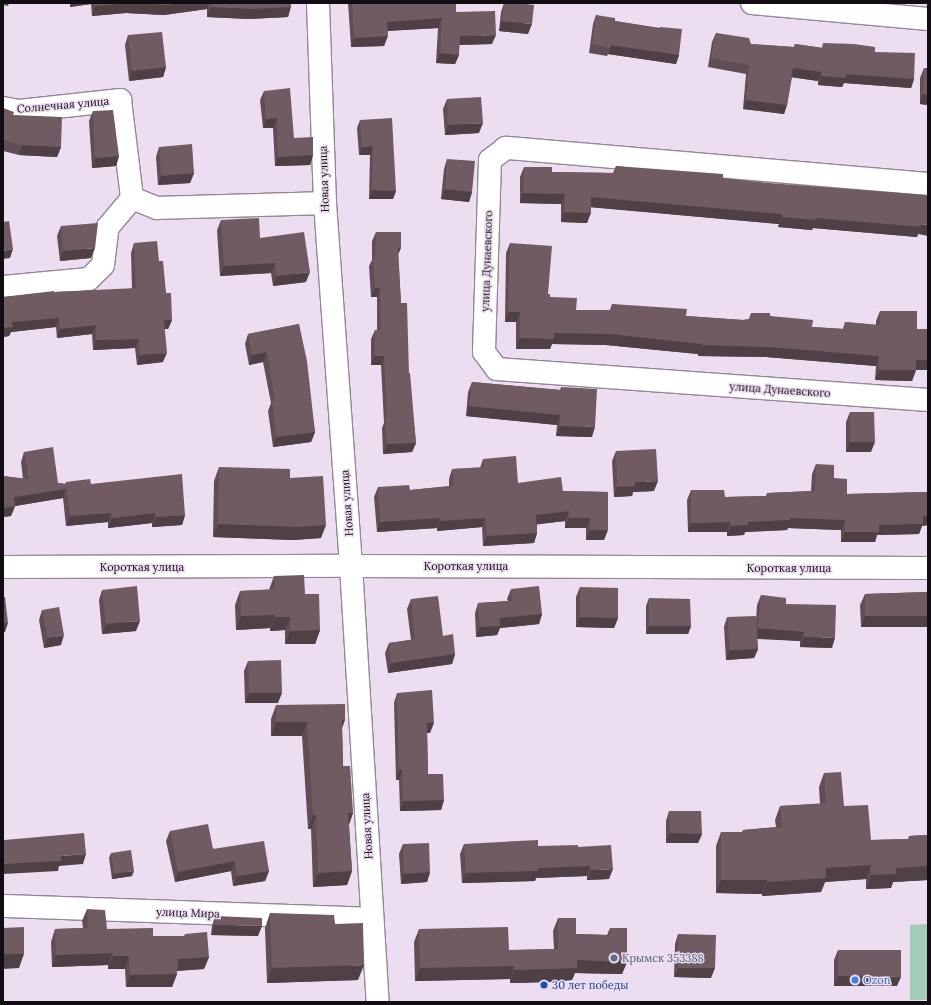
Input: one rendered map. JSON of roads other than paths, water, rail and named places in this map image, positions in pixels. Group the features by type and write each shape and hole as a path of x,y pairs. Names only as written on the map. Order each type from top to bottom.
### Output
{"street":[{"name":"Новая улица","path":"318,3 325,203 351,566 378,1002"},
{"path":"752,3 928,19"},
{"name":"Солнечная улица","path":"3,108 19,111 120,100 132,198"},
{"name":"улица Дунаевского","path":"928,184 506,148 490,160 484,352 497,369 928,400"},
{"path":"3,287 90,279 103,265 108,227 132,198 157,208 325,203"},
{"name":"Короткая улица","path":"3,567 351,566 928,568"},
{"name":"улица Мира","path":"3,906 372,919"}],"place":[{"name":"Крымск 353388","path":"614,958"},
{"name":"Ozon","path":"855,980"},
{"name":"30 лет победы","path":"544,985"}]}
